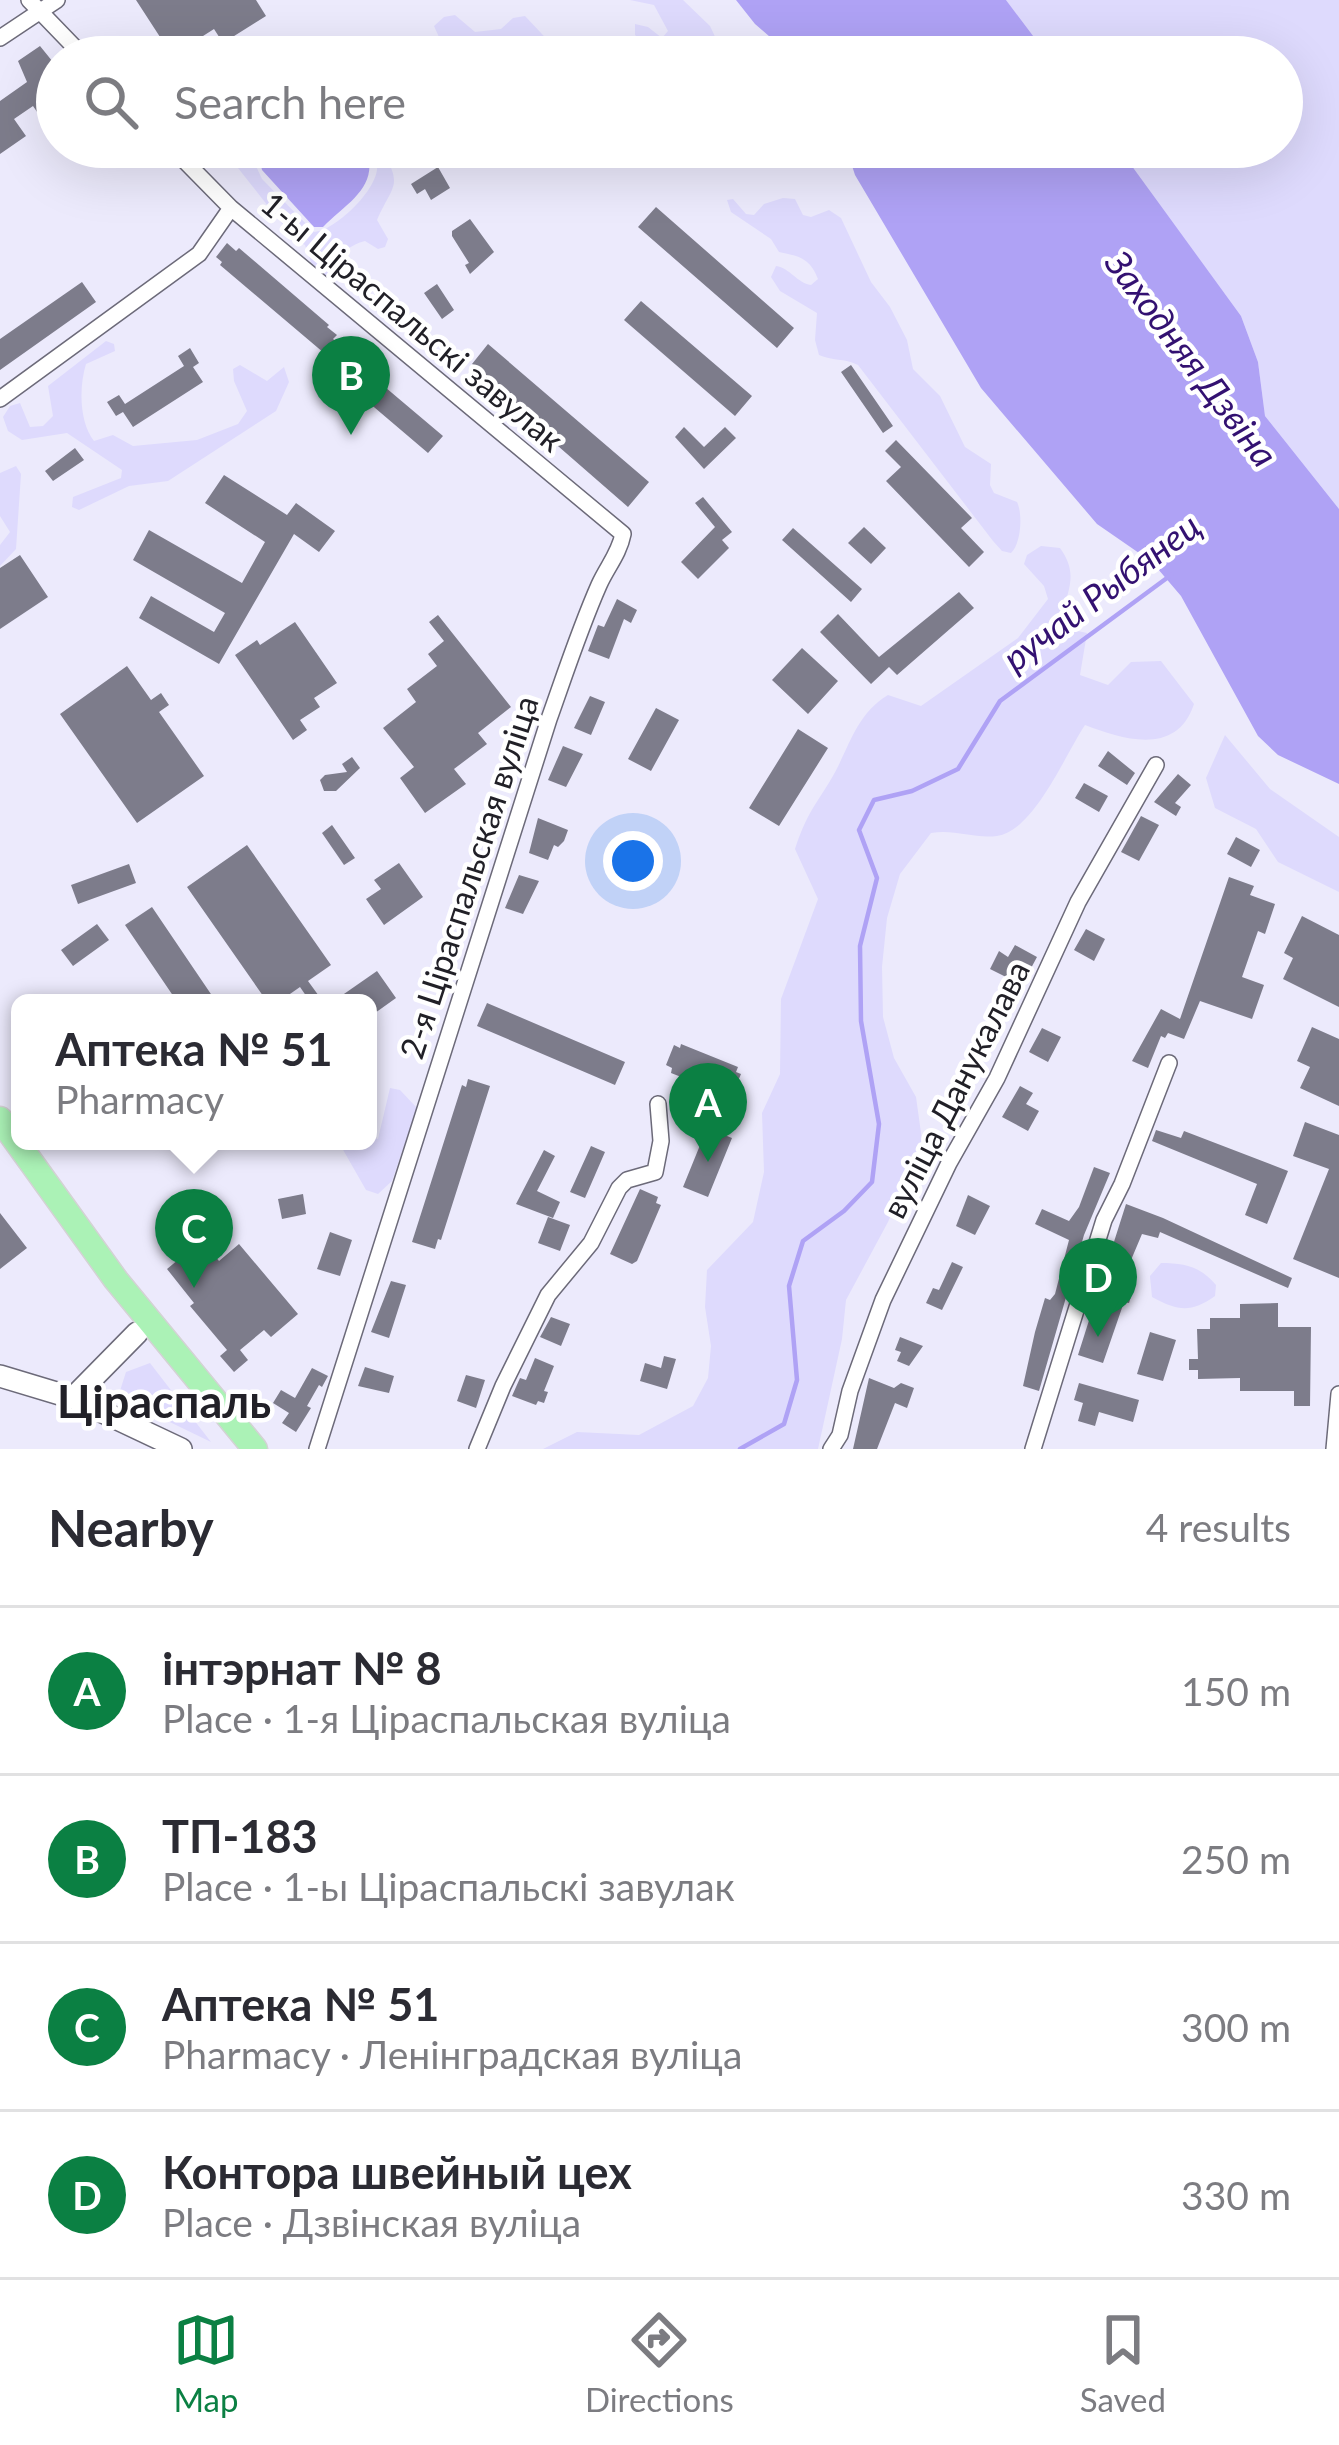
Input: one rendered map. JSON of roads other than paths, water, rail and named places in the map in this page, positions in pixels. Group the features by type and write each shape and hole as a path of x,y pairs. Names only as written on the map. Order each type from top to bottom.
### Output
{"main road":[{"path":"0,1145 144,1328 255,1449"},
{"path":"21,1150 233,1449"},
{"path":"73,1398 144,1328"},
{"path":"0,1376 73,1398 181,1449"}],"street":[{"path":"0,38 35,6 57,0"},
{"path":"35,6 64,36"},
{"name":"1-ы Ціраспальскі завулак","path":"192,168 231,208 623,534"},
{"path":"0,399 199,254 231,208"},
{"name":"2-я Ціраспальская вуліца","path":"316,1449 549,718 577,636 620,550 623,534"},
{"name":"вуліца Данукалава","path":"831,1449 840,1435 850,1391 883,1300 949,1163 998,1078 1078,902 1156,765"},
{"path":"1033,1449 1104,1220 1168,1063"},
{"path":"477,1449 548,1295 591,1243 619,1188 626,1180 655,1172 661,1141 658,1104"},
{"path":"1334,1449 1339,1394"}],"water":[{"path":"736,0 1006,0 1033,36 769,36"},
{"path":"369,168 369,173 352,201 323,227 314,227 262,170"},
{"name":"Заходняя Дзвіна","path":"853,168 1133,168 1241,316 1258,362 1265,416 1339,509 1339,784 1278,755 1258,736 1181,596 1152,562 1097,524 981,388"}],"waterway":[{"name":"ручай Рыбянец","path":"740,1449 784,1424 797,1380 789,1286 803,1241 844,1211 872,1182 879,1124 861,1021 860,946 877,878 859,830 874,800 912,791 958,769 1000,701 1171,575"}],"place":[{"name":"ТП-183","path":"351,435"},
{"name":"інтэрнат № 8","path":"708,1162"},
{"name":"Аптека № 51","path":"194,1288"},
{"name":"Контора швейный цех","path":"1098,1337"}],"district":[{"name":"Ціраспаль","path":"164,1401"}]}
